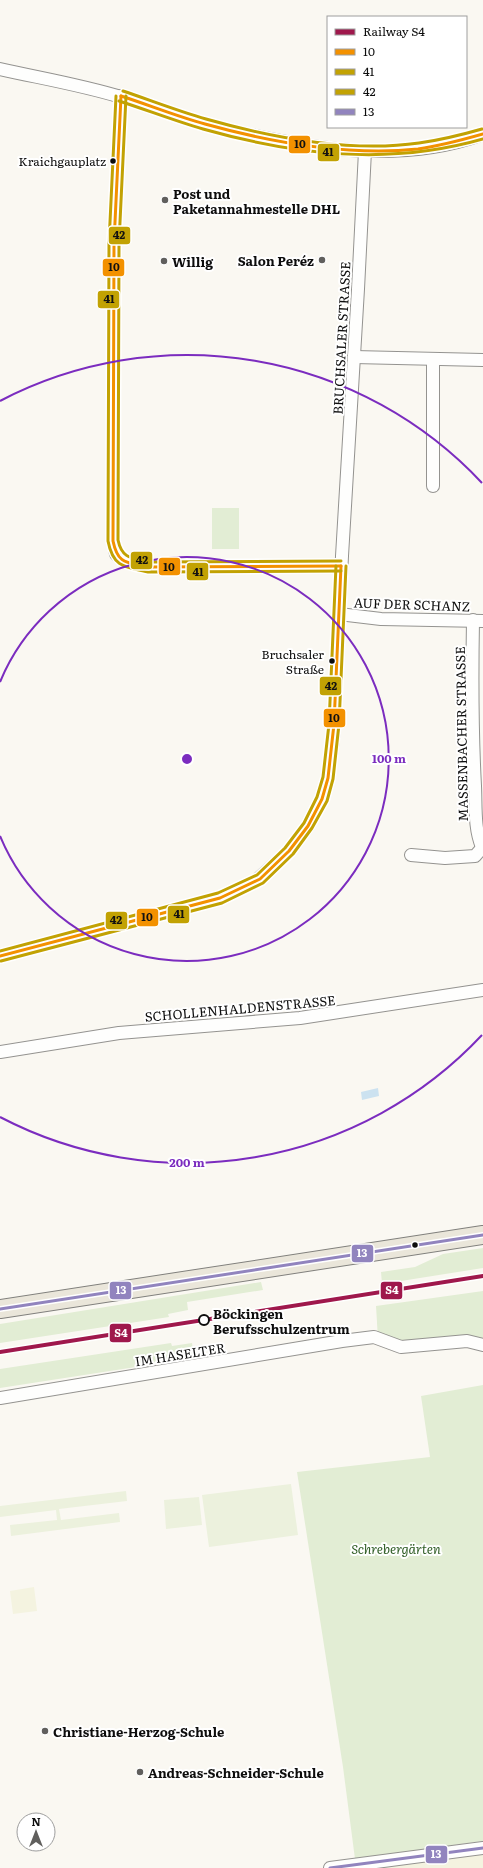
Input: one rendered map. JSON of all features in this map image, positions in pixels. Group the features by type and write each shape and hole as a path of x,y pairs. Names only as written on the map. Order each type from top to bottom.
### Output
{"main road":[{"path":"0,1309 483,1235"}],"street":[{"path":"0,69 121,96 216,127 290,142 364,151 387,151 436,146 466,140 483,134"},
{"path":"121,96 114,210 113,541 116,554 124,561 148,567 341,566"},
{"name":"BRUCHSALER STRASSE","path":"0,956 220,898 260,879 289,851 308,826 322,799 328,778 334,732 341,566 354,357 364,151"},
{"path":"354,357 483,360"},
{"path":"433,359 433,486"},
{"name":"AUF DER SCHANZ","path":"339,614 381,619 478,620"},
{"name":"MASSENBACHER STRASSE","path":"478,620 473,758 478,838 483,847"},
{"path":"411,855 445,858 475,856 483,847"},
{"name":"SCHOLLENHALDENSTRASSE","path":"0,1052 119,1033 300,1018 483,990"},
{"name":"IM HASELTER","path":"0,1398 342,1341 374,1337 400,1347 467,1341 483,1345"},
{"path":"330,1868 483,1848"}],"green space":[{"path":"212,508 239,508 239,549 212,549"},
{"path":"483,1248 483,1268 382,1284 381,1272 415,1267 443,1254"},
{"path":"261,1282 263,1290 187,1302 188,1310 168,1314 169,1317 0,1343 0,1324"},
{"path":"483,1291 483,1345 401,1347 378,1339 376,1306"},
{"path":"171,1343 172,1346 192,1343 194,1358 0,1388 0,1369"},
{"name":"Schrebergärten","path":"483,1385 483,1841 355,1859 343,1767 297,1472 430,1457 421,1396"},
{"path":"291,1484 298,1535 209,1547 202,1495"},
{"path":"126,1491 127,1501 59,1509 61,1520 119,1513 120,1522 11,1536 10,1525 57,1520 56,1510 0,1517 0,1506"},
{"path":"199,1497 202,1525 166,1529 164,1500"},
{"path":"34,1587 37,1611 13,1614 10,1591"},
{"path":"483,1851 483,1868 370,1868"}],"water":[{"path":"378,1088 379,1096 362,1100 361,1092"}],"rail line":[{"name":"S4","path":"0,1352 483,1276"}],"transit line":[{"name":"42","path":"123,91 185,113 232,126 285,138 339,145 393,146 451,137 482,129"},
{"name":"41","path":"116,96 109,243 108,541 110,550 117,561 126,567 148,572 341,571"},
{"name":"10","path":"121,96 114,243 113,541 115,549 124,561 148,567 341,566"},
{"name":"10","path":"121,96 184,118 231,131 284,142 337,149 364,151 418,149 443,145 483,134"},
{"name":"42","path":"126,96 119,243 118,540 122,551 129,557 149,562 341,561"},
{"name":"41","path":"119,101 203,129 238,138 307,151 377,155 448,147 483,139"},
{"name":"42","path":"0,951 218,893 257,875 285,848 304,823 317,797 323,777 329,724 336,566"},
{"name":"10","path":"0,956 220,898 260,879 289,851 308,826 322,799 328,778 334,724 341,566"},
{"name":"41","path":"1,961 222,903 263,883 293,854 312,828 327,801 333,779 339,724 346,566"},
{"name":"13","path":"0,1309 483,1235"},
{"name":"13","path":"330,1868 483,1848"}],"place":[{"name":"Kraichgauplatz","path":"113,161"},
{"name":"Post und Paketannahmestelle DHL","path":"165,200"},
{"name":"Salon Peréz","path":"322,260"},
{"name":"Willig","path":"164,261"},
{"name":"Bruchsaler Straße","path":"332,661"},
{"name":"Böckingen Berufsschulzentrum","path":"204,1320"},
{"name":"Christiane-Herzog-Schule","path":"45,1731"},
{"name":"Andreas-Schneider-Schule","path":"140,1772"}]}
